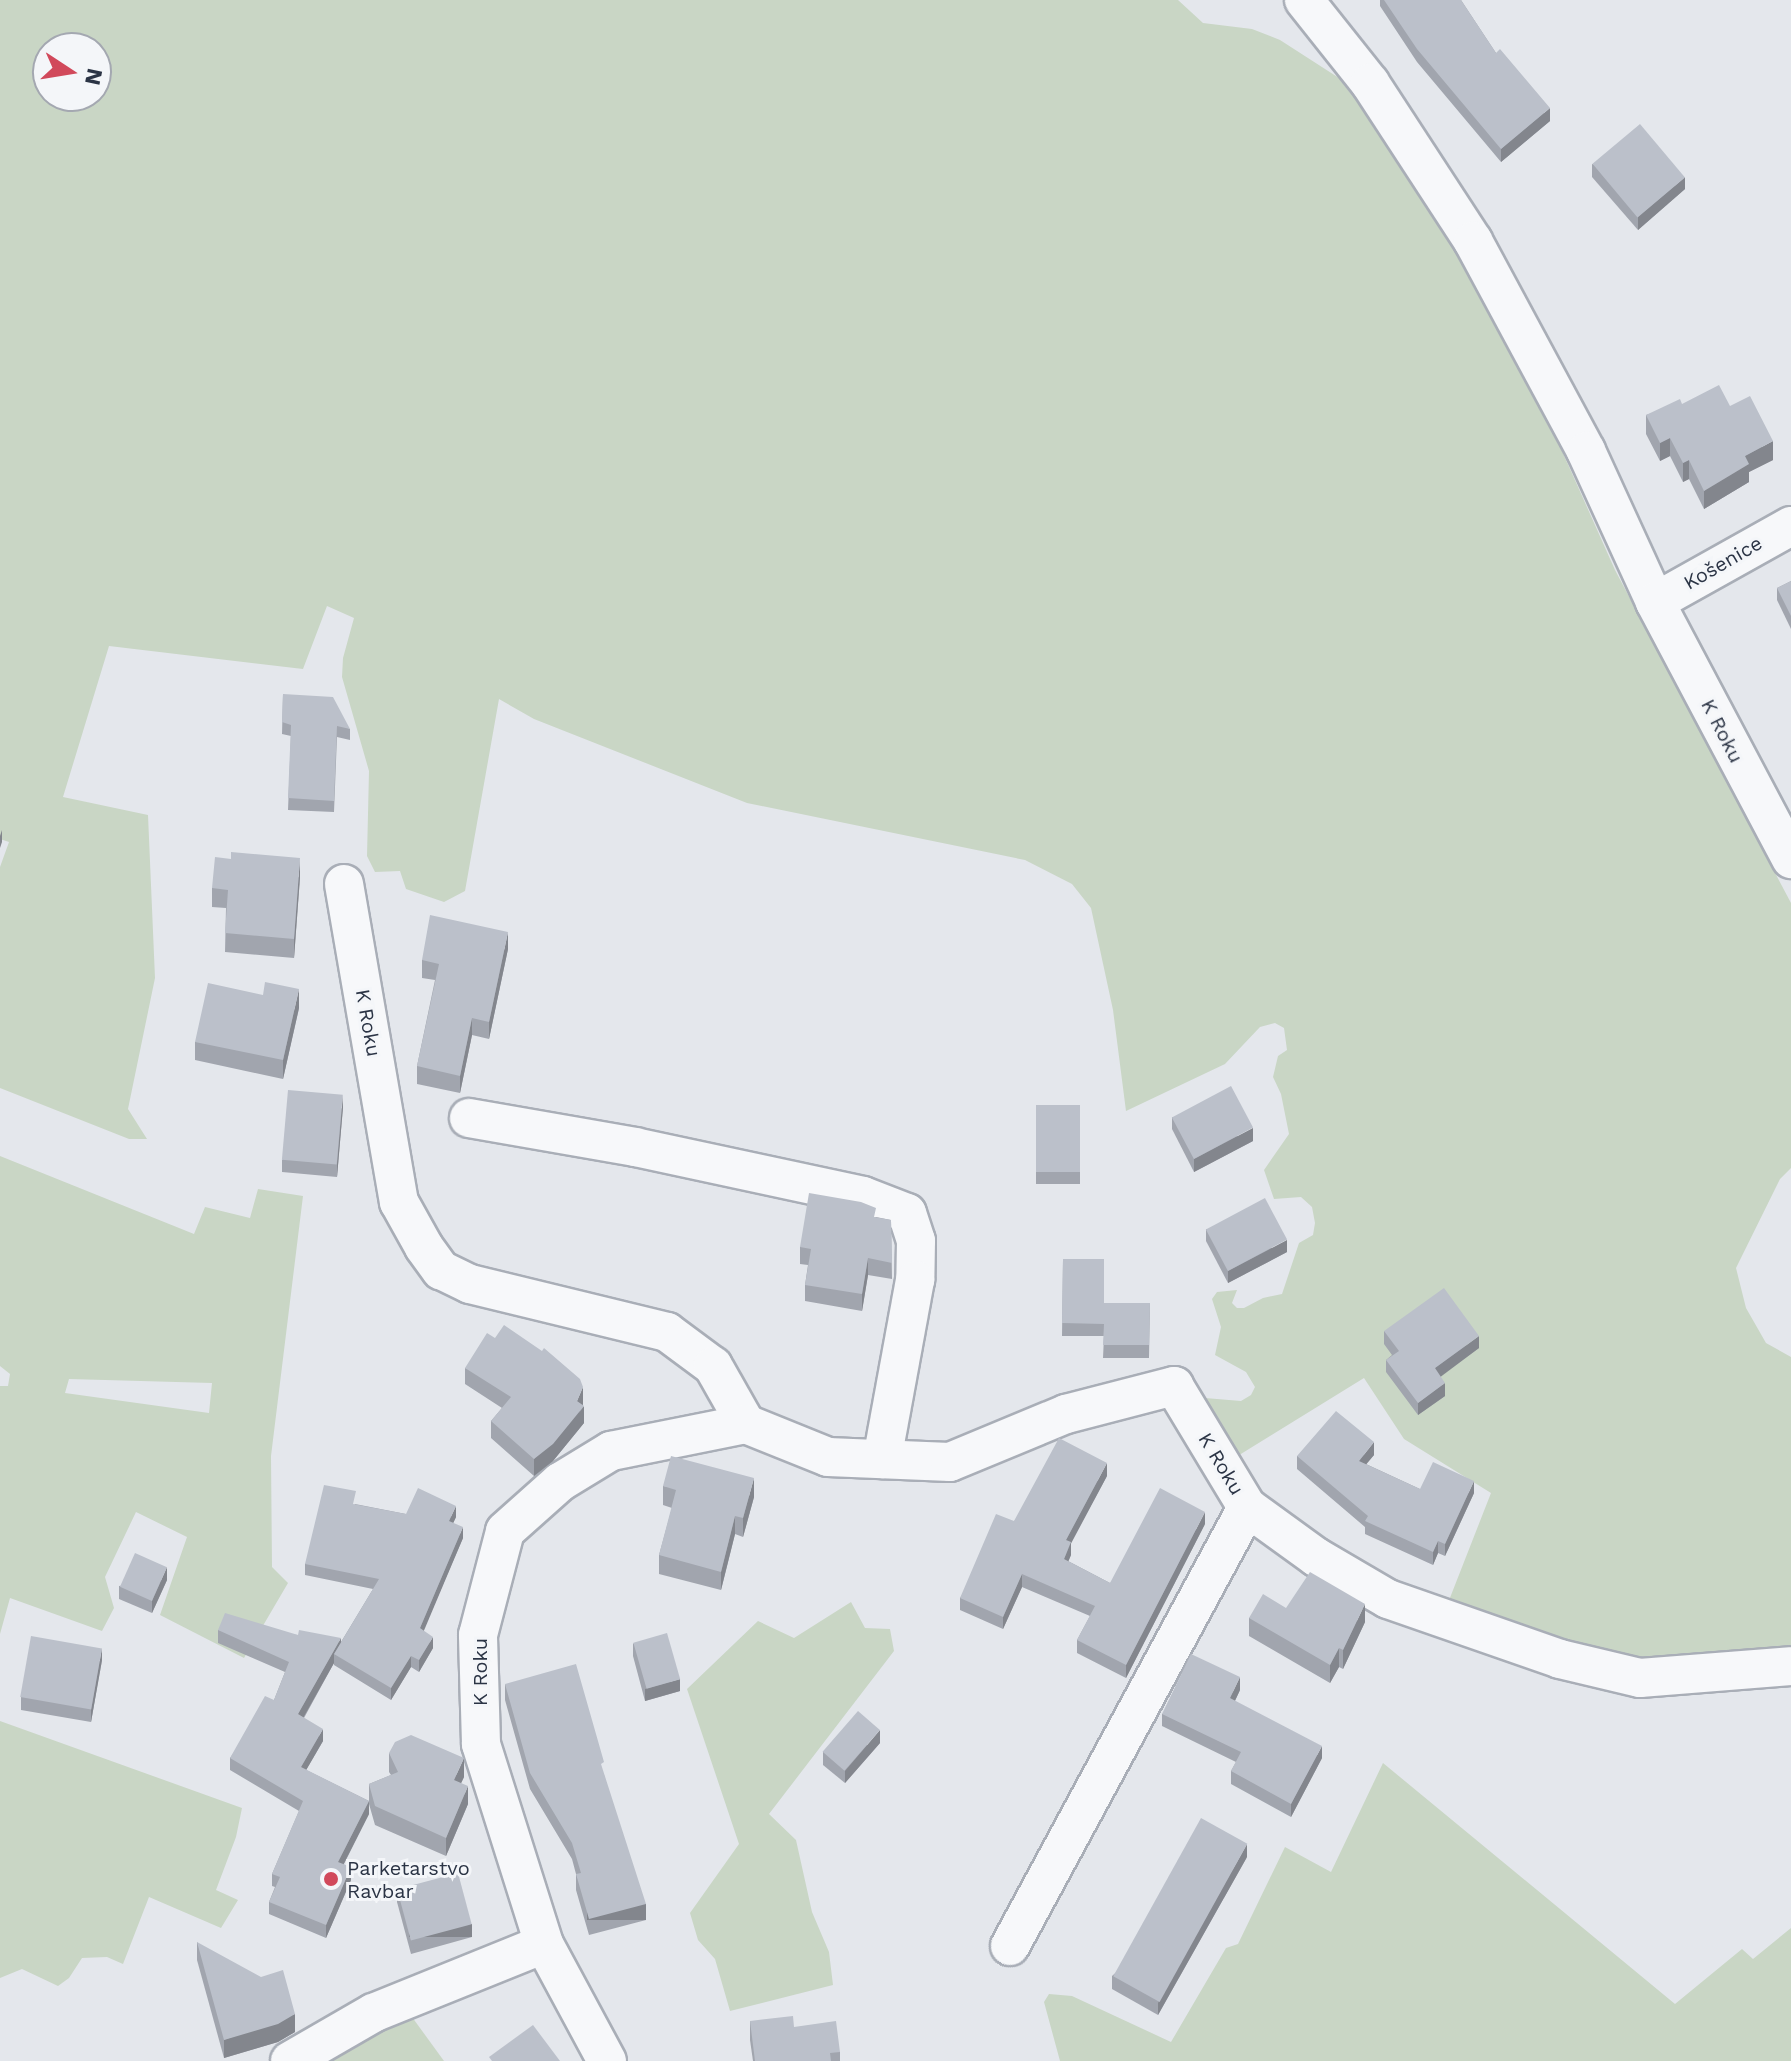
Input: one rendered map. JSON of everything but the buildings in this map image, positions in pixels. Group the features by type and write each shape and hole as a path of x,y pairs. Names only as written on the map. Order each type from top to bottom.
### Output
{"street":[{"name":"K Roku","path":"1304,0 1370,83 1473,241 1586,451 1655,602 1791,859"},
{"name":"Košenice","path":"1655,602 1791,526"},
{"name":"K Roku","path":"344,884 399,1202 441,1270 470,1284 667,1332 713,1366 746,1424"},
{"path":"469,1118 635,1147 863,1196 907,1213 916,1241 915,1280 882,1459"},
{"name":"K Roku","path":"607,2061 544,1944 481,1744 478,1635 505,1531 560,1482 611,1451 746,1424 828,1457 950,1462 1066,1414 1174,1386 1247,1507 1316,1557 1388,1599 1560,1659 1640,1678 1791,1666"},
{"path":"1010,1946 1247,1507"},
{"path":"290,2061 373,2013 544,1944"}],"green space":[{"path":"0,0 1178,0 1203,23 1252,29 1280,40 1339,78 1408,168 1482,293 1554,433 1615,570 1791,903 1791,1168 1780,1179 1736,1268 1746,1308 1766,1343 1791,1357 1791,1657 1617,1664 1446,1608 1491,1493 1404,1439 1364,1378 1236,1457 1223,1441 1205,1398 1241,1401 1251,1395 1255,1387 1246,1372 1215,1355 1221,1327 1212,1299 1217,1292 1237,1290 1232,1303 1237,1308 1244,1308 1263,1298 1282,1294 1299,1243 1313,1235 1315,1223 1312,1207 1301,1197 1274,1199 1264,1170 1289,1134 1281,1094 1273,1077 1278,1056 1287,1050 1284,1028 1275,1023 1260,1027 1225,1064 1126,1111 1113,1010 1091,908 1072,884 1025,860 747,803 534,719 499,699 465,891 444,902 406,889 400,871 375,872 367,856 369,771 342,677 343,658 354,618 327,606 303,669 109,646 63,797 148,815 155,978 128,1109 147,1139 129,1139 0,1088 0,867 9,842 0,839"},
{"path":"0,1156 194,1234 205,1207 250,1218 258,1189 303,1196 271,1456 272,1567 288,1583 244,1658 160,1615 187,1537 136,1512 105,1577 114,1608 102,1631 10,1598 0,1634 0,1386 8,1386 10,1374 0,1366","holes":["69,1379 212,1383 209,1413 65,1393"]},
{"path":"851,1602 865,1628 890,1629 894,1651 769,1814 796,1840 812,1912 829,1952 833,1985 730,2011 715,1959 698,1940 690,1913 739,1844 687,1689 758,1621 794,1638"},
{"path":"0,1721 242,1808 236,1837 216,1890 238,1900 221,1928 149,1897 123,1964 107,1957 82,1958 69,1978 58,1986 22,1969 0,1978"},
{"path":"1383,1763 1675,2004 1742,1949 1753,1959 1791,1928 1791,2061 1060,2061 1044,2002 1049,1994 1072,1996 1171,2042 1226,1948 1238,1944 1285,1847 1331,1872"},
{"path":"412,2017 444,2061 326,2061 383,2025"}],"place":[{"name":"Parketarstvo Ravbar","path":"331,1879"}]}
